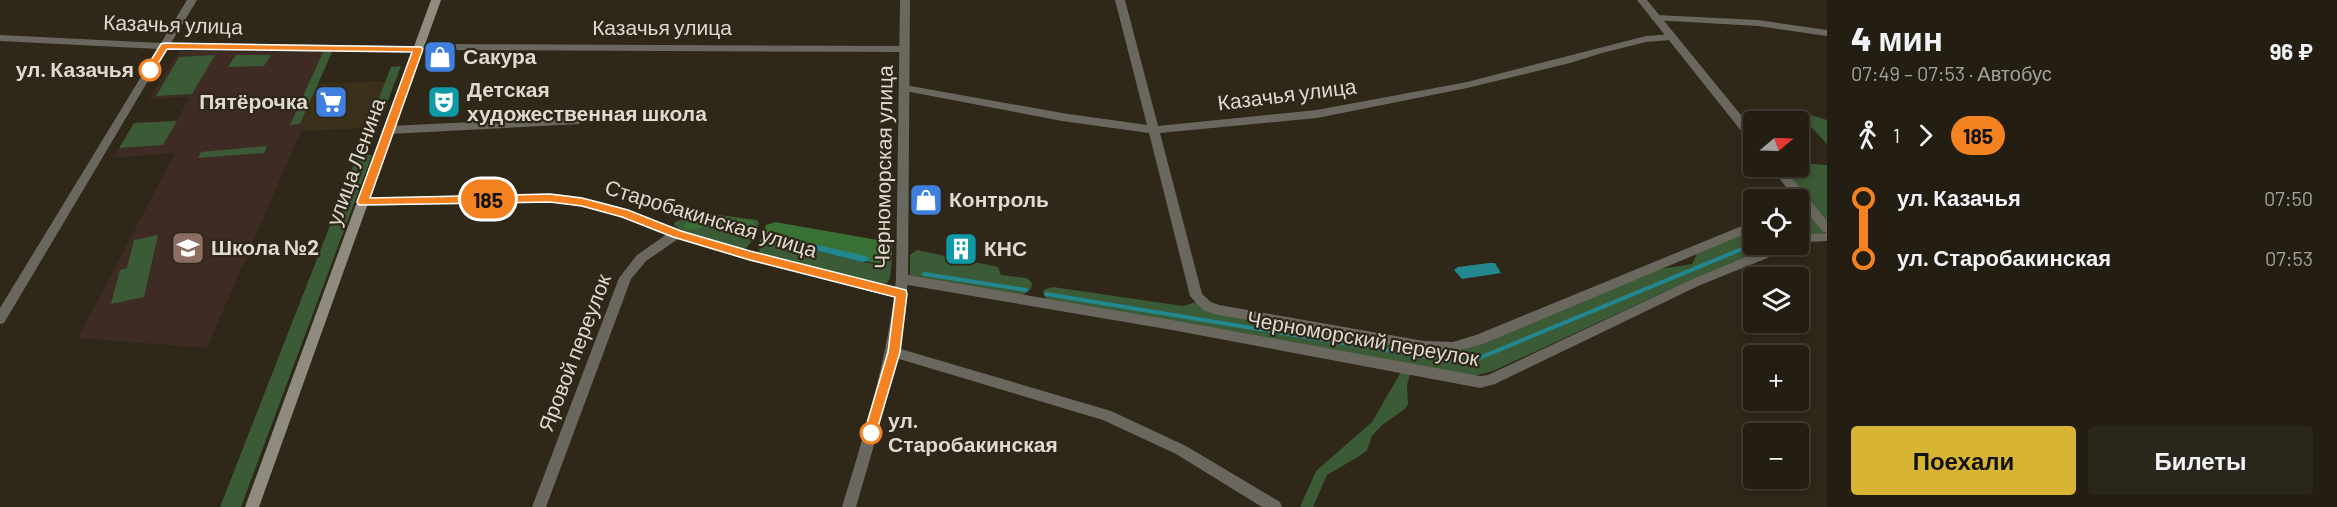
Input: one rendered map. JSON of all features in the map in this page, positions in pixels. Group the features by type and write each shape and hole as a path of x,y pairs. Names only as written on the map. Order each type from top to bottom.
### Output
{"main road":[{"name":"улица Ленина","path":"252,507 436,0"}],"street":[{"path":"0,319 192,0"},
{"name":"Черноморская улица","path":"849,507 894,352 901,294 905,0"},
{"path":"1120,0 1196,296 1207,306 1218,310 1425,345 1454,347 1478,340 1743,230"},
{"path":"1642,0 1743,125"},
{"path":"1656,18 1758,22 1827,33"},
{"name":"Казачья улица","path":"905,88 1062,117 1154,130 1317,114 1467,85 1566,61 1599,50 1646,39 1671,37"},
{"name":"Казачья улица","path":"0,38 164,46 905,49"},
{"path":"388,130 575,121"},
{"name":"Старобакинская улица","path":"363,202 558,199 624,213 677,234 750,256 901,294"},
{"path":"1809,210 1827,229"},
{"name":"Яровой переулок","path":"539,507 625,278 630,269 649,251 677,234"},
{"path":"1809,239 1827,237"},
{"name":"Черноморский переулок","path":"902,279 1172,325 1480,382 1490,380 1694,283 1764,255"},
{"path":"894,352 1106,415 1180,450 1275,507"}],"shaded area":[{"name":"Школа №2","path":"179,51 332,52 301,124 304,124 207,348 78,338 175,153 113,158 134,123 177,120 190,97 149,99"},
{"path":"386,81 368,128 301,131 304,124 300,124 318,84"}],"green space":[{"path":"323,52 332,52 300,124 290,125"},
{"path":"215,55 192,94 156,96 179,57"},
{"path":"236,55 271,55 264,66 228,67"},
{"path":"401,66 386,106 376,106 391,67"},
{"path":"1809,115 1827,120 1827,144 1809,125"},
{"path":"177,121 163,145 119,148 134,123"},
{"path":"267,146 264,153 198,158 201,152"},
{"path":"358,154 372,155 241,507 220,507"},
{"path":"1809,164 1827,165 1827,224 1809,203 1809,189 1798,189 1787,177 1809,177"},
{"path":"698,212 757,220 759,224 752,241 745,249 683,232 674,225 675,222"},
{"path":"705,214 752,221 756,225 748,234 713,225 689,230 683,226 691,218"},
{"path":"1809,214 1824,233 1809,234"},
{"path":"775,222 889,242 892,245 892,259 880,263 868,262 870,260 781,235 778,236 778,241 784,243 769,246 760,241 766,225"},
{"path":"1743,233 1743,255 1755,255 1690,280 1493,371 1474,376 1046,300 1043,290 1053,287 1183,306 1196,302 1446,351 1654,270 1692,264 1698,252"},
{"path":"158,235 144,297 111,304 120,270 127,268 134,240"},
{"path":"760,241 779,246 784,243 875,264 892,259 890,279 883,284 759,255"},
{"path":"917,250 998,267 1001,275 1027,278 1032,283 1031,289 1023,295 910,277 910,255"},
{"path":"1401,372 1410,374 1407,385 1408,404 1405,409 1382,425 1372,436 1367,450 1327,475 1313,507 1300,507 1316,471 1372,422"}],"water":[{"path":"778,236 866,256 870,261 862,262 778,241 775,239"},
{"path":"1495,263 1501,273 1462,279 1454,270 1458,267"}],"waterway":[{"path":"1046,294 1446,360 1472,361 1743,249"},
{"path":"924,274 1026,290"}],"bus line":[{"name":"185","path":"150,70 164,46 418,49 363,202 501,198 550,198 582,202 624,213 677,234 750,256 901,294 894,352 871,433"}],"place":[{"name":"Сакура","path":"440,57"},
{"name":"ул. Казачья","path":"150,70"},
{"name":"Пятёрочка","path":"331,102"},
{"name":"Детская художественная школа","path":"444,102"},
{"name":"Контроль","path":"926,200"},
{"name":"Школа №2","path":"188,248"},
{"name":"КНС","path":"961,249"},
{"name":"ул. Старобакинская","path":"871,433"}]}
